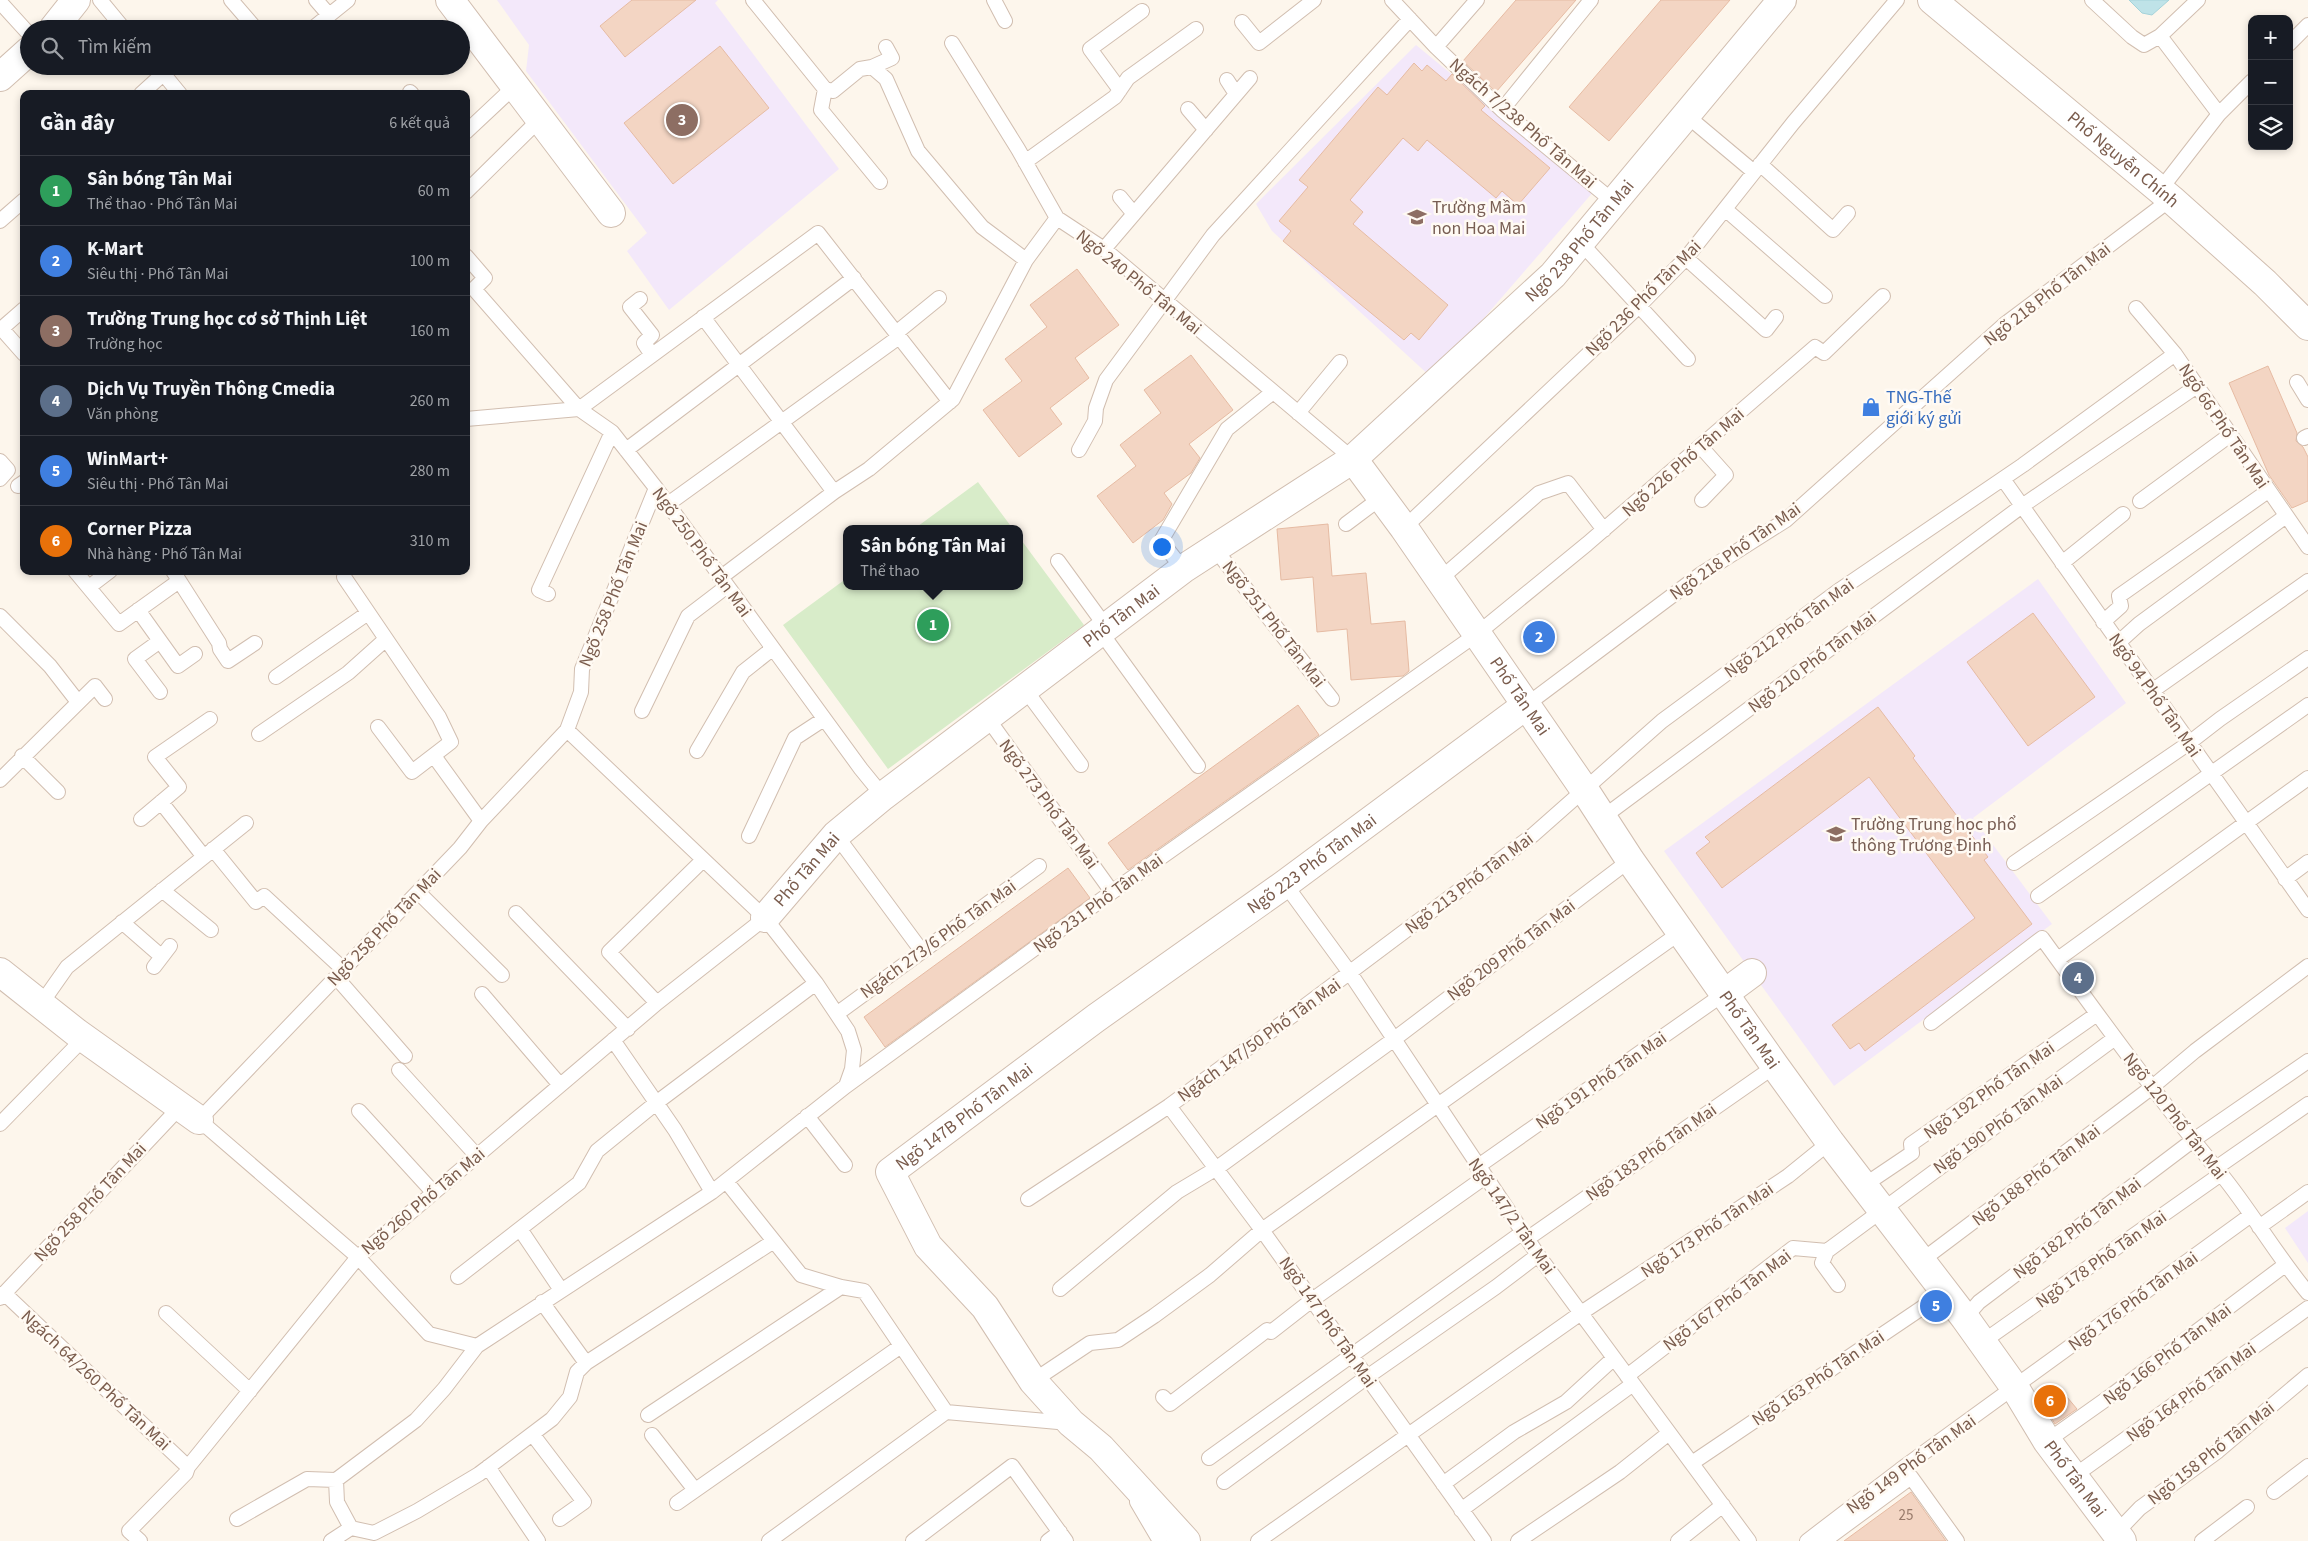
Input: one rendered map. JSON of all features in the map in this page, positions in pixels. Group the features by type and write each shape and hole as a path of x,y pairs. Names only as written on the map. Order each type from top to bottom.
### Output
{"street":[{"path":"60,20 76,0"},
{"path":"450,0 465,20"},
{"name":"Ngõ 238 Phố Tân Mai","path":"1354,459 1538,291 1581,243 1782,0"},
{"name":"Phố Nguyễn Chính","path":"1932,0 2165,194 2265,283 2308,325"},
{"path":"470,26 612,213"},
{"path":"0,77 20,59"},
{"name":"Phố Tân Mai","path":"765,918 836,835 883,796 986,716 1183,569 1354,459 1404,528 1584,789 1630,860 1775,1066 1863,1186 1965,1318 1981,1343 2015,1388 2047,1441 2119,1537"},
{"name":"Ngõ 223 Phố Tân Mai","path":"1096,1018 1285,884 1525,706"},
{"path":"0,972 84,1038 189,1113"},
{"path":"1725,993 1752,973"},
{"name":"Ngõ 147B Phố Tân Mai","path":"1096,1018 890,1172 928,1246 985,1308 1032,1381 1071,1424 1101,1448 1116,1464 1175,1539"}],"lane":[{"path":"100,0 117,20"},
{"path":"231,0 248,20"},
{"path":"316,0 328,15"},
{"path":"322,20 348,0"},
{"path":"753,0 825,89 833,91 860,69 872,67 892,58 886,46"},
{"path":"994,0 1005,21"},
{"path":"1242,22 1259,43 1314,0"},
{"name":"Ngách 7/238 Phố Tân Mai","path":"1392,0 1502,110 1614,202"},
{"path":"1436,46 1476,0"},
{"path":"1502,110 1591,0"},
{"name":"Ngõ 236 Phố Tân Mai","path":"1404,528 1638,307 1686,258 1757,168 1897,0"},
{"path":"2092,0 2132,37 2144,45 2160,36 2198,0"},
{"path":"0,2 20,24"},
{"path":"1120,90 1090,49 1142,11"},
{"path":"1079,450 1095,421 1096,408 1106,380 1213,235 1410,19"},
{"path":"2293,40 2308,25"},
{"path":"1026,162 1115,97 1128,78 1196,29"},
{"path":"2160,36 2219,114"},
{"name":"Ngõ 240 Phố Tân Mai","path":"952,43 1026,162 1057,218 1104,249 1354,459"},
{"path":"872,67 886,79 918,151 982,226 1026,260"},
{"path":"145,90 156,75"},
{"path":"164,75 177,90"},
{"path":"1104,249 1250,78"},
{"path":"1227,80 1236,94"},
{"path":"470,128 515,86"},
{"name":"Ngõ 218 Phố Tân Mai","path":"1525,706 1702,574 1786,520 2005,324 2165,194 2219,114 2248,86"},
{"path":"825,89 821,110 880,182"},
{"path":"1188,109 1206,130"},
{"path":"1686,115 1757,168 1833,230 1848,213"},
{"path":"470,188 540,119"},
{"path":"1120,197 1134,214"},
{"path":"0,221 20,204"},
{"path":"1725,209 1825,296"},
{"path":"642,712 688,616 723,582 834,492 868,470 950,402 1026,260 1057,218"},
{"path":"470,419 578,409 818,233 950,402"},
{"path":"1581,243 1688,359"},
{"path":"1686,258 1766,330 1776,317"},
{"name":"Ngõ 250 Phố Tân Mai","path":"470,261 485,278 474,289 578,409 612,432 668,504 772,649 883,796"},
{"path":"626,450 854,278"},
{"name":"Ngõ 226 Phố Tân Mai","path":"1477,634 1604,530 1815,347 1824,353 1883,296"},
{"path":"668,504 898,335 940,298"},
{"path":"640,299 630,307 652,335 644,343 652,355"},
{"name":"Ngõ 66 Phố Tân Mai","path":"2136,308 2176,354 2268,492 2306,540"},
{"path":"20,312 1,329 20,350"},
{"path":"704,317 834,492"},
{"name":"Ngõ 212 Phố Tân Mai","path":"1584,789 1669,716 1841,589 2003,479 2176,354"},
{"path":"1298,413 1340,362"},
{"path":"2297,382 2308,400"},
{"name":"Ngõ 210 Phố Tân Mai","path":"1602,818 2022,506 2197,386"},
{"path":"1183,569 1161,541 1227,429 1273,392"},
{"path":"548,594 539,590 612,432"},
{"path":"2140,501 2230,435"},
{"path":"1701,447 1726,474 1702,500"},
{"path":"0,461 8,470 0,479"},
{"name":"Ngõ 94 Phố Tân Mai","path":"2003,479 2285,879 2305,900"},
{"path":"1439,580 1539,493 1568,483 1604,530"},
{"name":"Ngõ 258 Phố Tân Mai","path":"2,1296 189,1113 340,973 460,848 481,821 567,730 581,692 582,668 656,488"},
{"path":"2103,622 2121,606 2119,596 2268,492"},
{"path":"1346,524 1382,497"},
{"path":"2062,563 2123,514"},
{"path":"2118,643 2139,624 2286,516"},
{"name":"Ngõ 251 Phố Tân Mai","path":"1215,548 1332,699"},
{"path":"1058,561 1198,766"},
{"path":"79,575 119,624 138,610 176,576 219,643 220,649 228,661 255,643"},
{"path":"89,586 104,575"},
{"path":"344,577 439,717 451,742 412,772 378,727"},
{"path":"2152,691 2308,581"},
{"path":"138,610 178,666 194,654"},
{"path":"276,677 368,613"},
{"path":"0,616 50,666 78,702"},
{"name":"Ngõ 231 Phố Tân Mai","path":"336,1480 416,1420 444,1389 477,1346 712,1192 846,1086 1112,892 1477,634"},
{"path":"259,734 348,673 386,639"},
{"path":"160,640 135,659 160,692"},
{"path":"697,751 743,672 772,649"},
{"path":"2014,863 2189,743 2220,719 2308,658"},
{"path":"0,780 22,756 95,686 105,699"},
{"path":"1024,688 1081,765"},
{"path":"2038,896 2308,705"},
{"name":"Ngõ 273 Phố Tân Mai","path":"986,716 1112,892"},
{"path":"140,819 179,787 155,757 210,719"},
{"path":"750,836 795,738 824,719"},
{"path":"567,730 702,861 765,918 816,983 838,1013 848,1031 854,1050 852,1069 846,1086"},
{"path":"22,756 58,792"},
{"path":"434,756 481,821"},
{"path":"2058,959 2308,778"},
{"name":"Ngõ 213 Phố Tân Mai","path":"1350,973 1533,835 1584,789"},
{"path":"161,802 256,902 264,896 340,973 405,1056"},
{"path":"41,1004 67,967 246,823"},
{"path":"836,835 921,950"},
{"name":"Ngõ 209 Phố Tân Mai","path":"1060,1289 1177,1192 1217,1168 1393,1040 1630,860"},
{"path":"657,1004 609,952 702,861"},
{"path":"2285,879 2308,862"},
{"name":"Ngách 273/6 Phố Tân Mai","path":"838,1013 921,950 1039,866"},
{"name":"Ngõ 147/2 Tân Mai","path":"1285,884 1350,973 1538,1255 1749,1541"},
{"path":"162,890 211,930"},
{"path":"418,892 502,975"},
{"path":"516,913 628,1029"},
{"name":"Ngõ 260 Phố Tân Mai","path":"140,1541 129,1531 186,1472 188,1467 358,1257 613,1040 765,918"},
{"path":"122,922 162,956"},
{"path":"1032,1381 1090,1343 1118,1340 1154,1316 1210,1275 1262,1230 1680,932"},
{"name":"Ngõ 120 Phố Tân Mai","path":"1931,1023 2042,938 2151,1088 2218,1171 2260,1227 2285,1265 2308,1293"},
{"name":"Ngõ 188 Phố Tân Mai","path":"1921,1261 2151,1088 2196,1051 2308,966"},
{"name":"Ngách 147/50 Phố Tân Mai","path":"1028,1199 1169,1106 1350,973"},
{"path":"458,1277 579,1183 597,1151 656,1103 816,983"},
{"name":"Ngõ 191 Phố Tân Mai","path":"1163,1397 1170,1404 1267,1330 1271,1332 1481,1172 1725,993"},
{"path":"482,994 560,1085"},
{"name":"Ngõ 192 Phố Tân Mai","path":"1863,1186 1912,1153 1911,1144 2097,1014"},
{"path":"0,1124 84,1038"},
{"name":"Ngõ 190 Phố Tân Mai","path":"1882,1210 2115,1038"},
{"path":"613,1040 656,1103 712,1192"},
{"name":"Ngõ 182 Phố Tân Mai","path":"1965,1318 1979,1302 2192,1141 2308,1061"},
{"name":"Ngõ 183 Phố Tân Mai","path":"1209,1458 1351,1355 1775,1066"},
{"path":"399,1070 477,1156"},
{"name":"Ngõ 178 Phố Tân Mai","path":"1981,1343 2308,1104"},
{"name":"Ngõ 147 Phố Tân Mai","path":"1169,1106 1262,1230 1484,1541"},
{"path":"359,1111 433,1192"},
{"path":"189,1113 358,1257 429,1334 477,1346"},
{"path":"807,1116 845,1165"},
{"name":"Ngõ 173 Phố Tân Mai","path":"1258,1541 1581,1313 1788,1176 1830,1142"},
{"path":"726,1181 801,1275 841,1287 864,1291 946,1412"},
{"path":"2260,1227 2308,1192"},
{"path":"1838,1284 1822,1263 1827,1251 1882,1210"},
{"name":"Ngõ 176 Phố Tân Mai","path":"2015,1388 2251,1215"},
{"path":"520,1229 561,1290"},
{"path":"237,1519 308,1479 336,1480 337,1502 351,1528 373,1537 488,1467 533,1435 552,1419 570,1397 576,1372 774,1241"},
{"name":"Ngõ 167 Phố Tân Mai","path":"1462,1510 1630,1380 1793,1248 1827,1251"},
{"path":"1224,1482 1366,1377 1496,1287 1538,1255"},
{"name":"Ngõ 166 Phố Tân Mai","path":"2047,1441 2112,1395 2285,1265"},
{"path":"648,1415 841,1287"},
{"name":"Ngõ 163 Phố Tân Mai","path":"1692,1463 1944,1293"},
{"name":"Ngách 64/260 Phố Tân Mai","path":"2,1296 188,1467"},
{"path":"542,1302 586,1364"},
{"name":"Ngõ 164 Phố Tân Mai","path":"2074,1476 2308,1308"},
{"path":"166,1313 250,1391"},
{"path":"677,1503 901,1346"},
{"path":"1443,1484 1514,1432 1566,1402 1614,1358"},
{"name":"Ngõ 158 Phố Tân Mai","path":"2119,1537 2140,1508 2218,1451 2308,1375"},
{"name":"Ngõ 149 Phố Tân Mai","path":"1806,1541 1900,1470 2015,1388"},
{"path":"769,1541 946,1412 1071,1424"},
{"path":"1518,1541 1620,1472 1670,1432"},
{"path":"533,1435 584,1502 560,1519"},
{"path":"652,1435 695,1490"},
{"path":"913,1541 1012,1466 1063,1537 1048,1541"},
{"path":"2274,1492 2308,1466"},
{"path":"488,1467 538,1541"},
{"path":"1824,1541 1911,1477 1957,1541"},
{"path":"1678,1541 1723,1505"},
{"path":"2202,1541 2247,1507"},
{"path":"332,1541 351,1528"}],"shaded area":[{"path":"497,0 718,0 715,3 839,169 669,310 627,251 647,233 526,71 529,45"},
{"name":"Trường Mầm non Hoa Mai","path":"1416,45 1594,191 1432,378 1272,231 1256,204"},
{"name":"Trường Trung học phổ thông Trương Định","path":"2038,579 2126,703 1973,818 2052,924 1834,1086 1664,851"},
{"path":"2308,1211 2308,1263 2285,1228"}],"green space":[{"path":"978,482 1010,525 919,525"},
{"path":"1023,542 1084,625 888,769 783,625 843,581 843,590 1023,590"}],"water":[{"path":"2129,0 2169,0 2152,15 2142,13"}],"building":[{"path":"632,0 696,0 625,57 600,26"},
{"path":"1516,0 1576,0 1496,92 1463,61"},
{"path":"1661,0 1730,0 1609,141 1569,107"},
{"path":"720,46 769,108 673,184 624,123"},
{"path":"1414,63 1422,71 1427,65 1446,81 1452,74 1485,106 1481,110 1550,168 1518,205 1502,191 1496,198 1427,140 1418,151 1403,138 1350,200 1363,212 1353,224 1448,305 1419,340 1411,333 1404,340 1283,241 1291,231 1279,221 1308,187 1299,180 1378,87 1387,95"},
{"path":"1077,269 1119,325 1075,358 1089,378 1050,408 1062,424 1019,457 983,410 1022,381 1005,359 1047,327 1030,305"},
{"path":"1191,355 1233,410 1189,444 1200,458 1191,473 1164,493 1172,504 1163,520 1133,543 1097,496 1136,466 1120,445 1161,413 1144,390"},
{"path":"2268,366 2297,433 2296,441 2303,447 2308,457 2308,501 2292,508 2269,475 2229,383"},
{"path":"1328,524 1332,576 1366,573 1371,624 1405,621 1409,671 1403,676 1351,680 1347,629 1317,632 1313,577 1281,580 1277,529"},
{"path":"2033,613 2095,697 2028,746 1967,662"},
{"path":"1298,705 1319,735 1128,870 1108,843"},
{"path":"1878,707 1915,756 1913,758 1988,857 1984,860 2032,924 1865,1051 1859,1043 1850,1049 1832,1025 1975,918 1869,777 1722,888 1696,853 1710,842 1705,837"},
{"path":"1068,868 1090,898 885,1047 864,1017"},
{"path":"2057,1385 2077,1409 2055,1424 2040,1399"},
{"path":"1911,1492 1946,1541 1844,1541"}],"place":[{"name":"Trường Trung học cơ sở Thịnh Liệt","path":"682,120"},
{"name":"Trường Mầm non Hoa Mai","path":"1417,217"},
{"name":"TNG-Thế giới ký gửi","path":"1871,407"},
{"name":"Sân bóng Tân Mai","path":"933,625"},
{"name":"K-Mart","path":"1539,637"},
{"name":"Trường Trung học phổ thông Trương Định","path":"1836,834"},
{"name":"Dịch Vụ Truyền Thông Cmedia","path":"2078,978"},
{"name":"WinMart+","path":"1936,1306"},
{"name":"Corner Pizza","path":"2050,1401"}]}
